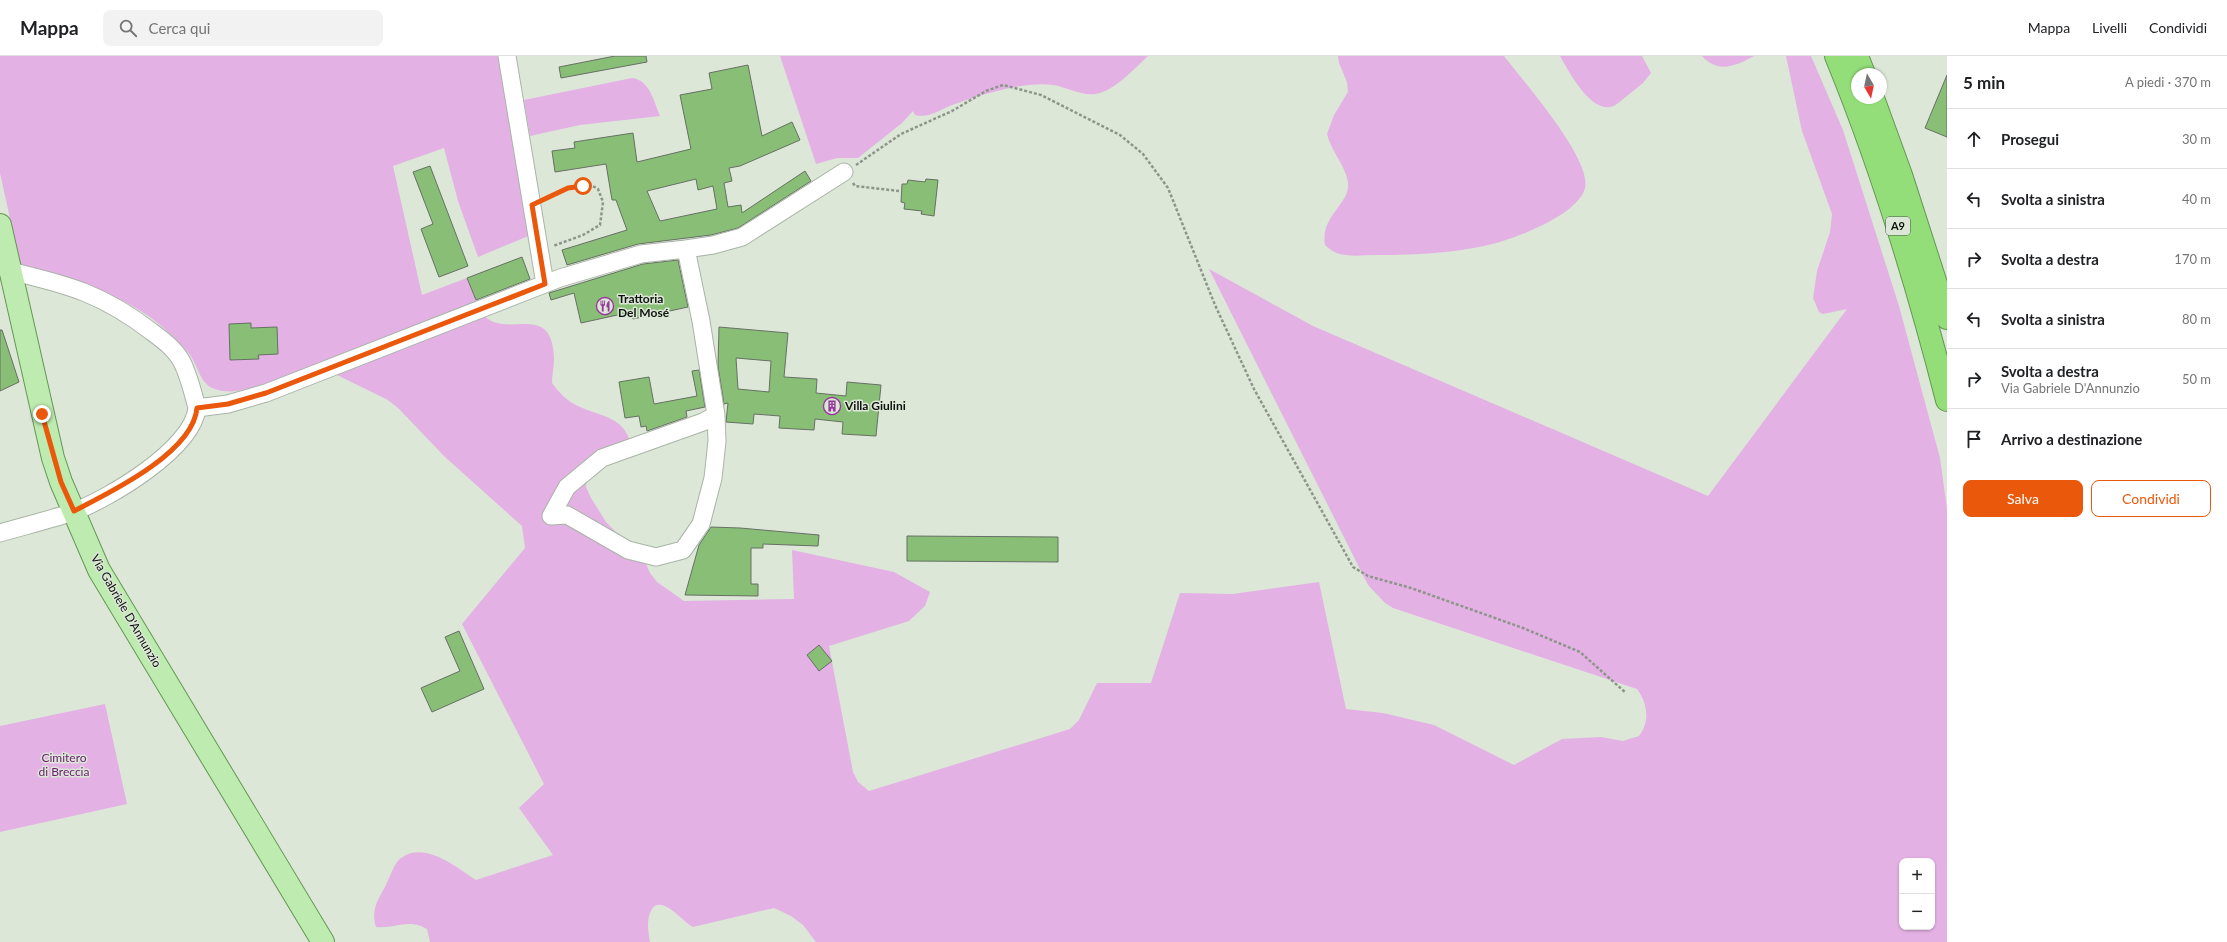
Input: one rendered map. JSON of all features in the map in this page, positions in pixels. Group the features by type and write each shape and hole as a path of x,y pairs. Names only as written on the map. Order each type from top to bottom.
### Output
{"highway":[{"name":"A9","path":"1836,56 1888,192 1927,321 1947,400"},
{"path":"1857,56 1862,68"},
{"name":"A9","path":"1875,104 1901,175 1947,318"}],"main road":[{"name":"Via Gabriele D'Annunzio","path":"0,225 6,261 53,458 99,570 323,942"}],"street":[{"path":"507,56 545,284"},
{"path":"197,408 228,404 266,393 545,284 627,258 656,252 713,245 742,237 844,172"},
{"path":"686,249 701,321 716,415 717,441 713,478 701,524 683,550 656,557 628,550 567,515 550,516 567,487 602,458 703,422 716,415"},
{"path":"0,534 74,511 122,487 172,450 197,415 197,408 188,377 175,353 131,315 89,293 6,261"}],"path":[{"path":"899,191 855,186 844,172 901,134 952,111 986,91 1003,86 1041,95 1120,135 1143,154 1168,188 1215,306 1254,389 1353,567 1368,576 1411,588 1508,622 1580,652 1626,693"},
{"path":"532,205 568,188 590,185 598,189 603,202 602,219 600,225 594,230 569,241 539,250"}],"green space":[{"path":"0,56 501,56 533,234 478,257 458,201 444,148 393,166 422,295 467,278 479,308 263,385 244,390 231,391 212,388 202,379 192,358 185,349 156,322 139,310 121,300 82,284 21,268 0,173"},
{"path":"780,56 1148,56 1113,87 1100,93 1082,93 1053,85 1029,85 1005,89 980,96 926,116 915,115 913,111 902,123 858,158 837,158 816,164"},
{"path":"1338,56 1504,56 1554,120 1578,159 1584,175 1585,188 1581,197 1573,206 1562,214 1537,228 1488,245 1456,251 1358,256 1332,251 1325,245 1327,226 1348,190 1348,182 1344,170 1327,134 1334,115 1348,92 1347,82 1339,63"},
{"path":"1560,56 1642,56 1651,73 1643,83 1617,104 1608,107 1600,106 1583,92"},
{"path":"1702,56 1754,56 1741,63 1721,67 1708,62"},
{"path":"1786,56 1811,56 1843,130 1899,306 1940,458 1947,509 1947,942 816,942 803,925 791,916 774,908 693,927 673,911 661,905 656,905 652,909 649,916 648,929 650,942 430,942 427,929 414,924 376,927 374,916 377,902 398,860 410,853 420,852 440,858 476,880 553,855 519,808 544,784 462,624 525,548 522,526 445,457 398,408 388,400 333,373 481,312 490,320 501,324 536,325 545,330 551,340 554,358 552,383 554,386 574,404 616,422 622,427 631,445 606,463 587,480 586,487 591,498 606,522 616,532 639,548 650,573 657,582 684,601 794,599 792,550 894,572 930,592 925,606 909,621 829,646 853,772 858,782 869,791 1070,729 1079,720 1097,683 1151,683 1180,593 1233,594 1319,582 1346,709 1383,713 1434,725 1514,765 1562,739 1601,737 1623,741 1639,736 1643,731 1646,719 1644,701 1641,695 1637,689 1393,608 1385,603 1368,585 1209,269 1313,326 1708,496 1847,309 1823,314 1819,312 1813,298 1817,271 1830,232 1832,214 1802,131"},
{"path":"632,78 643,83 647,87 660,116 580,125 530,136 524,100"},
{"name":"Cimitero di Breccia","path":"105,704 127,804 0,832 0,726"}],"building":[{"path":"615,56 646,56 647,62 561,78 559,67"},
{"path":"748,65 762,136 792,122 800,140 740,166 729,168 732,181 724,183 728,207 741,205 742,213 805,171 811,181 738,228 711,235 638,244 567,265 562,250 627,230 616,200 612,200 606,164 555,172 552,151 575,148 574,142 633,133 637,162 691,149 680,95 712,89 709,73","holes":["696,179 698,190 713,186 717,209 660,221 647,191"]},
{"path":"1947,75 1947,137 1925,128"},
{"path":"430,166 468,266 439,277 421,229 433,224 413,172"},
{"path":"926,179 938,180 934,216 921,214 922,211 904,209 905,203 901,202 902,184 907,184 908,180 925,182"},
{"path":"522,257 530,279 476,300 467,278"},
{"path":"678,260 688,307 633,319 631,312 581,323 574,293 551,300 549,293 643,264"},
{"path":"251,323 251,328 277,327 278,354 258,355 259,359 230,360 229,324"},
{"path":"719,327 788,333 784,377 817,379 816,393 846,396 847,382 881,385 876,436 842,434 843,422 815,419 814,430 779,428 780,416 754,414 753,424 726,422 728,403 724,404 718,366","holes":["736,358 771,361 769,392 738,389"]},
{"path":"0,330 2,330 19,382 0,391"},
{"path":"699,370 705,407 686,411 687,417 647,431 646,426 641,427 639,416 625,418 619,382 649,377 654,404 697,396 692,371"},
{"path":"711,527 819,535 818,546 763,544 763,548 751,548 751,584 758,584 758,596 685,595 699,545"},
{"path":"907,536 1058,537 1058,562 907,561"},
{"path":"459,631 484,689 432,712 421,688 460,671 445,637"},
{"path":"819,645 832,661 819,671 807,655"}],"place":[{"name":"Trattoria Del Mosé","path":"605,306"},
{"name":"Villa Giulini","path":"832,406"}],"route":[{"path":"42,414 53,458 61,482 74,511 122,487 172,450 197,415 197,408 228,404 266,393 545,284 532,205 568,188 583,186"}]}
